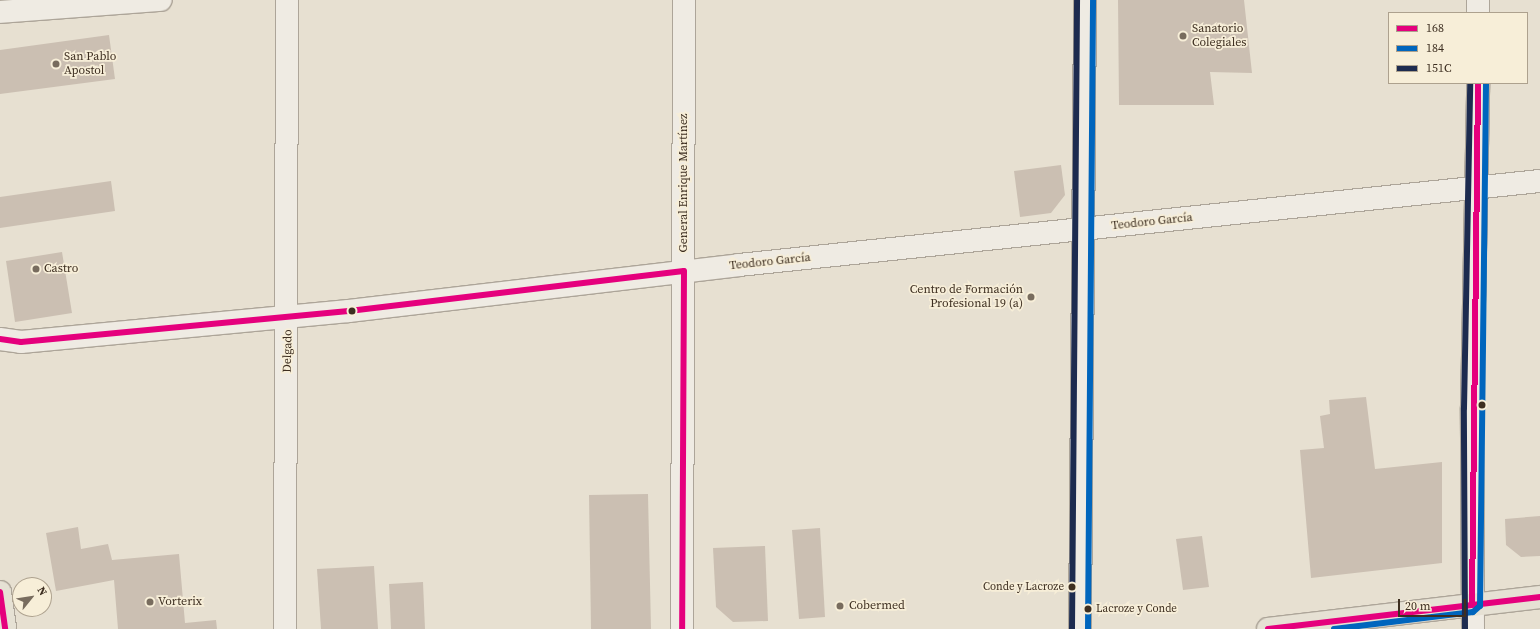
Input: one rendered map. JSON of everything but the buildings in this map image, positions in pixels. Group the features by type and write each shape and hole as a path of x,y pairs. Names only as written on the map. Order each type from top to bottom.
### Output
{"main road":[{"path":"0,592 6,629"},
{"path":"1268,629 1540,597"}],"street":[{"path":"0,12 160,0"},
{"name":"Delgado","path":"285,629 289,316 287,0"},
{"name":"General Enrique Martínez","path":"682,629 684,0"},
{"path":"1080,629 1085,229 1085,0"},
{"path":"1478,0 1478,12"},
{"path":"1472,629 1478,84"},
{"name":"Teodoro García","path":"0,339 21,342 289,316 684,271 1540,181"}],"transit line":[{"name":"151C","path":"1072,629 1077,0"},
{"name":"184","path":"1088,629 1093,0"},
{"name":"151C","path":"1465,629 1464,408 1470,84"},
{"name":"168","path":"1472,604 1478,84"},
{"name":"184","path":"1334,629 1473,612 1480,606 1486,84"},
{"name":"168","path":"0,339 21,342 349,311 684,271 682,629"},
{"name":"168","path":"0,592 5,629"},
{"name":"168","path":"1268,629 1540,597"}],"place":[{"name":"Sanatorio Colegiales","path":"1183,36"},
{"name":"San Pablo Apostol","path":"56,64"},
{"name":"Castro","path":"36,269"},
{"name":"Centro de Formación Profesional 19 (a)","path":"1031,297"},
{"name":"Conde y Lacroze","path":"1072,587"},
{"name":"Vorterix","path":"150,602"},
{"name":"Cobermed","path":"840,606"},
{"name":"Lacroze y Conde","path":"1088,609"}]}
